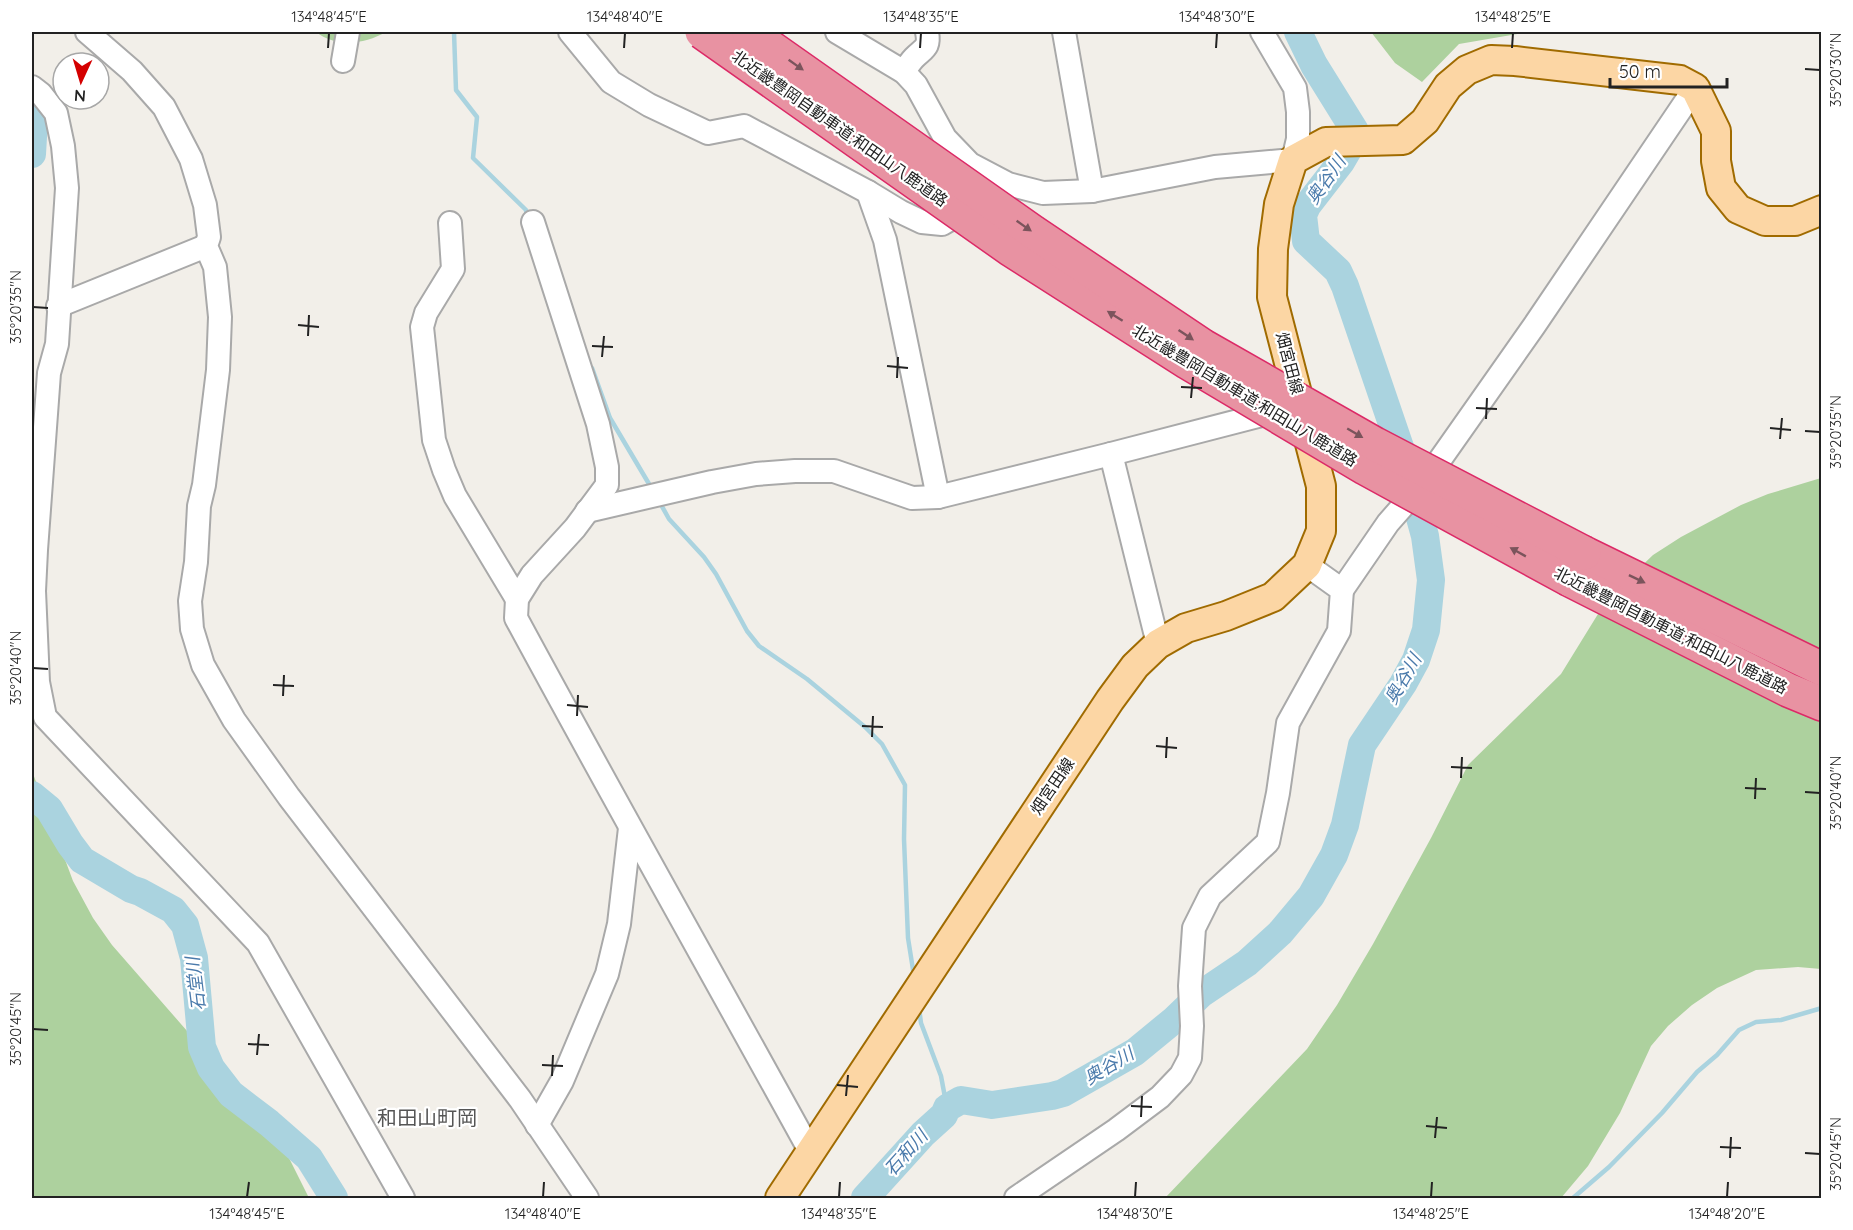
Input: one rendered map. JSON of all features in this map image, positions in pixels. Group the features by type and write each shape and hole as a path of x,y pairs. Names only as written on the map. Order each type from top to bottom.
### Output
{"highway":[{"name":"北近畿豊岡自動車道;和田山八鹿道路","path":"702,32 1010,249 1187,362 1365,468 1577,567 1821,669"},
{"name":"北近畿豊岡自動車道;和田山八鹿道路","path":"749,32 1033,232 1203,346 1375,444 1577,567 1788,690 1821,704"}],"main road":[{"path":"1293,160 1326,142 1403,140 1425,121 1448,86 1467,70 1491,60 1515,61 1680,80 1695,88 1716,130 1716,161 1721,188 1738,209 1765,221 1795,221 1821,210"},
{"name":"畑宮田線","path":"780,1198 1110,700 1135,666 1158,644 1186,628 1226,616 1273,597 1307,565 1321,531 1322,486 1272,297 1273,249 1279,204 1293,160"}],"street":[{"path":"87,32 132,70 164,106 191,159 205,205 209,237 206,246 215,267 220,317 218,370 190,601 192,629 203,665 234,720 289,797 520,1099 586,1198"},
{"path":"343,61 348,32"},
{"path":"570,32 611,82 649,105 708,134 744,126 922,222 942,224 1008,184"},
{"path":"837,32 904,72 916,85 945,138 970,164 1008,184 1043,193 1092,191 1215,166 1293,160 1298,139 1298,112 1294,88 1262,32"},
{"path":"904,72 912,60 926,48 927,32"},
{"path":"1064,32 1092,191"},
{"path":"32,87 41,94 56,113 63,146 67,188 57,344 49,373 34,591 39,682 45,717 258,944 403,1198"},
{"path":"1016,1198 1161,1097 1181,1075 1190,1058 1192,1026 1190,986 1194,928 1210,896 1268,842 1288,723 1339,631 1342,590 1388,524 1425,480 1507,364 1695,88"},
{"path":"868,192 885,240 938,497"},
{"path":"533,222 598,424 607,467 607,485 575,528 532,575 517,599 516,618 810,1151"},
{"path":"450,223 453,269 426,313 422,327 434,440 455,496 517,599"},
{"path":"58,306 206,246"},
{"path":"587,511 712,482 756,474 795,471 834,471 912,498 938,497 1301,404"},
{"path":"1111,454 1158,644"},
{"path":"1307,565 1342,590"},
{"path":"537,1125 562,1081 607,974 619,924 630,828"}],"green space":[{"path":"316,32 386,32 360,41 341,42"},
{"path":"1371,32 1529,32 1459,44 1422,82 1395,63"},
{"path":"1821,478 1821,969 1798,967 1756,970 1717,988 1692,1005 1668,1026 1651,1046 1620,1113 1588,1166 1561,1198 1165,1198 1307,1049 1337,1005 1373,944 1468,765 1561,674 1598,614 1627,580 1653,555 1681,537 1741,505"},
{"path":"32,771 73,881 93,918 112,945 277,1134 309,1198 32,1198"}],"waterway":[{"path":"454,32 456,90 477,117 473,158 526,210 527,218"},
{"name":"奥谷川","path":"865,1198 923,1134 944,1115 947,1108 961,1100 992,1105 1063,1093 1135,1052 1201,994 1247,963 1280,933 1311,896 1334,855 1345,825 1362,745 1403,684 1416,660 1426,630 1431,580 1425,536 1403,456 1345,286 1338,271 1306,241 1303,215 1307,206 1341,162 1355,131 1314,65 1298,32"},
{"name":"石堂川","path":"32,107 34,120 32,154"},
{"path":"592,368 610,418 652,489"},
{"path":"659,501 669,519 704,557 716,574 747,631 759,646 807,679 865,727 882,744 905,785 904,839 908,938 914,976"},
{"name":"石堂川","path":"32,795 49,809 82,860 131,889 173,910 185,925 194,958 202,1047 211,1068 231,1094 309,1158 334,1198"},
{"path":"919,1008 921,1023 941,1076 947,1108"},
{"path":"1573,1198 1609,1167 1739,1030 1756,1022 1781,1020 1822,1008"}],"district":[{"name":"和田山町岡","path":"427,1118"}],"water label":[{"name":"石和川","path":"906,1153"}]}
